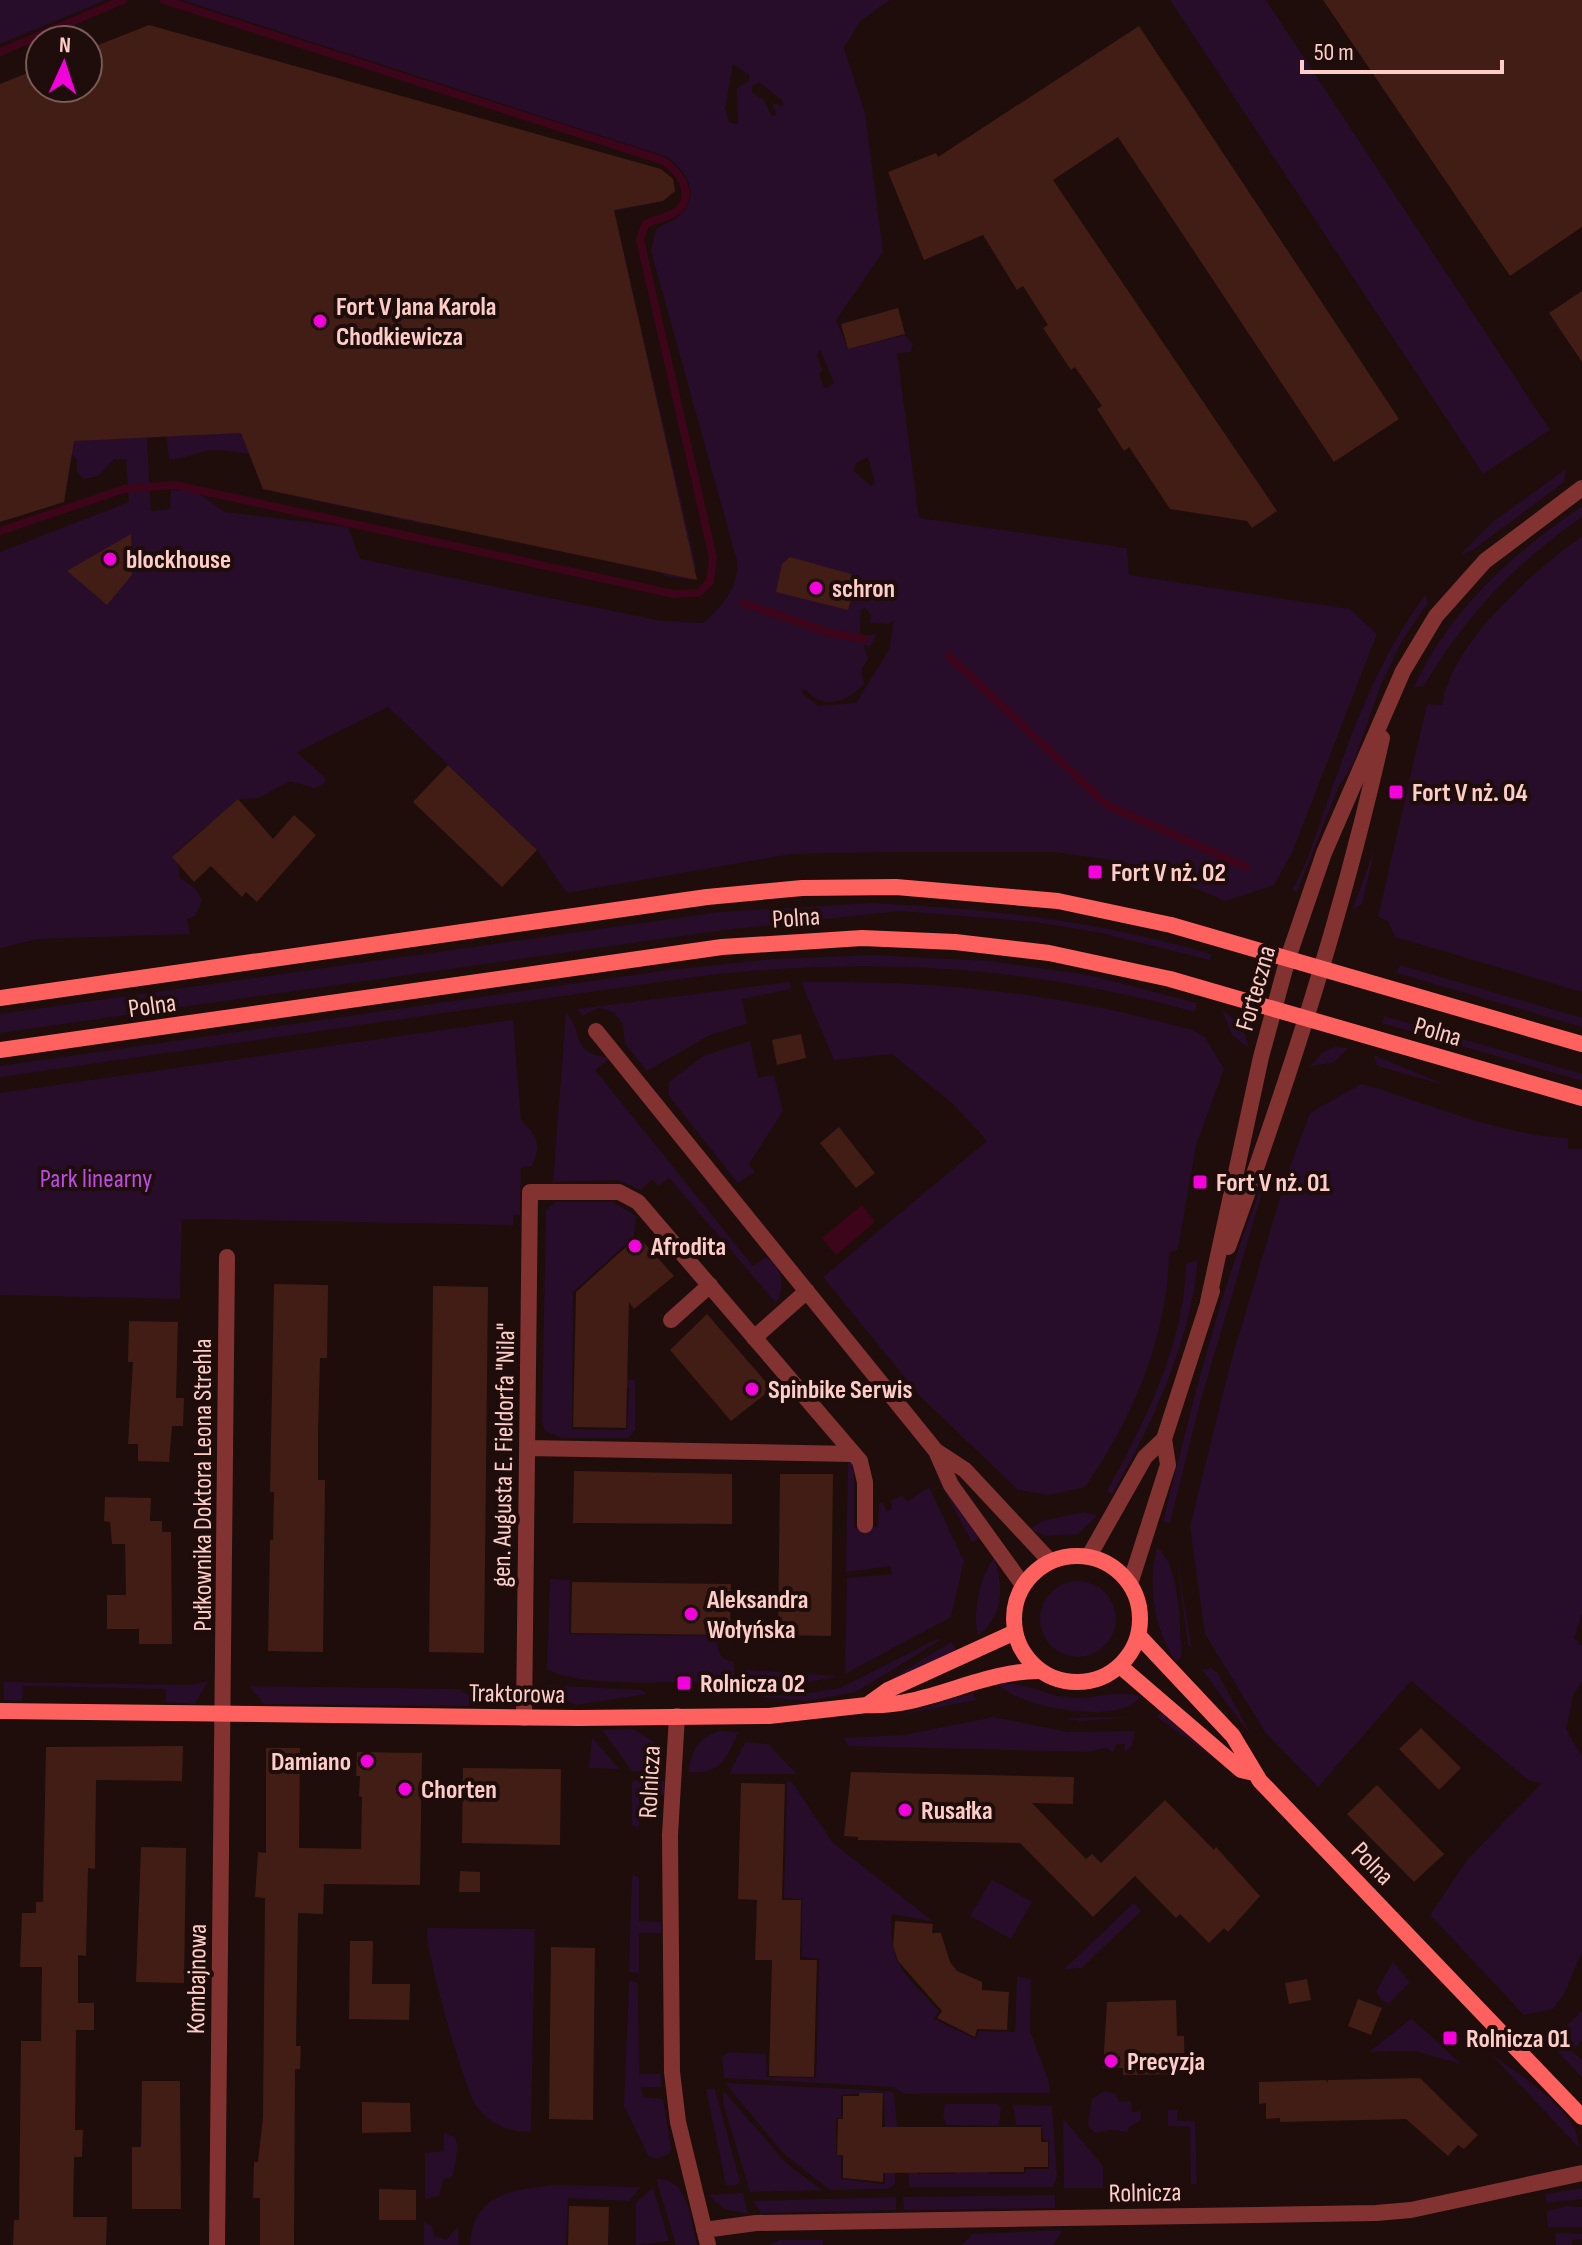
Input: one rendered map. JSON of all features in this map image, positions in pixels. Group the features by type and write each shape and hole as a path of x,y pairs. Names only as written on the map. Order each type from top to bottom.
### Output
{"street":[{"name":"Forteczna","path":"1208,1302 1288,958 1324,853 1390,701 1419,641 1456,592 1503,545 1582,488"},
{"name":"Forteczna","path":"1089,1556 1145,1457 1164,1439 1208,1302 1293,1067 1390,701"},
{"name":"Polna","path":"0,998 644,905 802,888 936,889 1058,901 1171,925 1582,1044"},
{"name":"Polna","path":"0,1050 670,954 817,939 931,940 1049,953 1129,969 1582,1098"},
{"path":"596,1031 936,1451 951,1485 1023,1585"},
{"name":"gen. Augusta E. Fieldorfa \"Nila\"","path":"524,1718 530,1192 619,1192 638,1202 710,1285"},
{"name":"Pułkownika Doktora Leona Strehla","path":"223,1714 227,1257"},
{"path":"671,1320 710,1285 853,1454 864,1472 865,1525"},
{"path":"754,1338 807,1291"},
{"path":"1130,1584 1168,1465 1164,1439"},
{"path":"527,1448 853,1454"},
{"path":"936,1451 965,1470 1050,1561"},
{"path":"1069,1556 1089,1556 1108,1564 1130,1584 1139,1602 1139,1636 1134,1651 1104,1677 1085,1682 1066,1682 1031,1664 1015,1632 1016,1600 1023,1585 1050,1561 1069,1556"},
{"name":"Traktorowa","path":"0,1711 524,1718 769,1716 867,1705 888,1690 1015,1632"},
{"name":"Polna","path":"1139,1636 1233,1736 1254,1773 1582,2117"},
{"path":"1120,1666 1241,1770 1254,1773"},
{"path":"867,1705 893,1707 1003,1673 1041,1671"},
{"name":"Kombajnowa","path":"217,2245 223,1714"},
{"name":"Rolnicza","path":"677,1716 670,1835 672,2072 678,2122 706,2238 756,2223 1376,2213 1411,2210 1582,2173"}],"green space":[{"path":"0,0 106,0 48,24 24,24 24,34 0,44"},
{"path":"182,0 890,0 860,21 844,48 865,113 883,252 836,320 848,349 905,335 913,344 911,352 897,353 919,518 1127,548 1129,575 1350,609 1377,634 1292,853 1274,885 1226,901 1139,866 1110,860 1054,852 895,852 791,854 567,893 537,850 388,707 297,752 326,779 324,784 314,788 290,781 259,798 239,799 176,852 180,878 195,888 202,900 195,916 187,919 190,934 38,939 0,948 0,552 129,502 126,459 114,459 98,476 84,479 77,472 77,460 72,454 64,502 0,522 0,84 24,74 24,104 104,104 104,90 673,179 675,191 663,201 614,211 696,566 693,580 664,576 660,563 448,518 427,525 263,489 249,454 213,450 169,459 166,435 147,437 151,511 170,509 171,490 195,491 225,512 348,527 360,559 662,621 704,623 732,588 737,561 651,251 656,229 679,216 689,200 689,184 681,170 667,157","holes":["733,64 749,75 750,80 737,88 738,124 729,122 725,109","760,83 783,101 783,106 772,103 776,114 772,117 764,100 752,92 752,86","820,349 834,383 827,388 823,386 819,374 823,370 817,356","868,457 875,483 871,486 854,471 855,464","865,608 871,615 870,623 889,624 894,620 889,650 856,703 818,706 801,692 806,689 820,700 835,702 851,695 864,684 861,670 868,659 864,645 870,647 877,634 860,636 861,610"]},
{"path":"1170,0 1266,0 1550,430 1483,474"},
{"path":"1566,469 1564,482 1473,550 1460,555 1495,520"},
{"path":"1582,506 1582,517 1535,553 1494,592 1457,637 1424,686 1414,687 1446,632 1485,585 1531,544"},
{"path":"1582,536 1582,992 1395,937 1388,921 1378,917 1427,704 1442,705 1449,681 1477,634 1519,589"},
{"path":"1426,594 1427,604 1402,641 1382,682 1353,764 1339,786 1297,892 1292,890 1306,863 1371,689 1387,656"},
{"path":"1375,848 1362,904 1352,910"},
{"path":"871,903 957,908 1042,918 1127,933 1211,954 1210,960 1101,933 1035,922 900,911 724,930 0,1033 0,1014 719,912"},
{"path":"872,955 990,961 1089,975 1197,1003 1195,1012 1072,984 950,969 889,966 765,970 702,976 0,1077 0,1066 669,970 773,959"},
{"path":"1400,965 1582,1018 1582,1027 1397,973"},
{"path":"790,982 791,989 742,999 747,1024 712,1034 647,1071 625,1044 623,1025 614,1012 599,1008 582,1016 577,1009"},
{"path":"801,982 900,983 998,991 1095,1007 1192,1030 1205,1037 1224,1069 1196,1145 1178,1249 1169,1254 1167,1285 1154,1346 1132,1406 1085,1487 1048,1495 1018,1490 919,1395 823,1277 987,1141 954,1105 892,1054 834,1060"},
{"path":"1222,1010 1242,1025 1249,1048 1232,1035"},
{"path":"566,1012 583,1047 610,1058 595,1070 753,1266 766,1257 779,1271 782,1284 776,1303 669,1178 658,1186 652,1179 641,1190 617,1180 553,1182"},
{"path":"1384,1016 1582,1074 1582,1081 1382,1023"},
{"name":"Park linearny","path":"513,1020 521,1120 534,1136 537,1152 532,1166 521,1167 520,1215 513,1215 513,1225 182,1219 180,1299 0,1295 0,1093"},
{"path":"750,1041 758,1078 774,1075 783,1111 749,1164 755,1172 738,1183 668,1095 669,1082 703,1056"},
{"path":"1334,1047 1348,1048 1334,1062 1309,1067 1322,1053"},
{"path":"1374,1055 1448,1086 1377,1066"},
{"path":"1361,1084 1490,1125 1568,1138 1568,1149 1582,1149 1582,1613 1574,1638 1582,1646 1582,1681 1573,1696 1566,1729 1582,1757 1582,1952 1564,1994 1553,2009 1524,2015 1430,1915 1467,1860 1542,1783 1529,1781 1411,1681 1318,1787 1265,1732 1205,1634 1190,1526 1231,1361 1287,1175 1310,1113"},
{"path":"1270,1166 1200,1403 1170,1523 1163,1521 1223,1297"},
{"path":"555,1202 613,1202 636,1216 634,1237 573,1292 572,1429 627,1430 629,1388 626,1387 626,1380 635,1380 635,1430 629,1438 562,1438 545,1431 542,1422 546,1210"},
{"path":"1198,1260 1194,1291 1178,1352 1155,1411 1112,1495 1107,1491 1148,1410 1170,1353 1184,1294 1186,1264"},
{"path":"848,1462 854,1463 854,1528 878,1527 879,1503 884,1503 886,1512 892,1509 891,1500 902,1496 908,1501 929,1487 964,1561 951,1617 845,1674 847,1578 892,1574 890,1566 846,1572"},
{"path":"936,1475 979,1538 973,1542 972,1542"},
{"path":"1084,1512 1097,1516 1078,1534 1045,1536 1030,1529 1042,1521"},
{"path":"1157,1547 1170,1567 1177,1594 1182,1648 1181,1657 1176,1662 1162,1636 1154,1606 1153,1576"},
{"path":"1175,1547 1191,1645 1190,1648 1188,1644"},
{"path":"994,1558 1000,1600 993,1619 978,1636 978,1595"},
{"path":"550,1579 570,1580 569,1634 717,1636 720,1654 734,1662 734,1681 610,1682 563,1676 547,1669"},
{"path":"1078,1581 1093,1584 1105,1592 1113,1604 1116,1619 1113,1634 1105,1646 1093,1654 1078,1657 1063,1654 1051,1646 1043,1634 1040,1619 1043,1604 1051,1592 1063,1584"},
{"path":"937,1639 941,1640 856,1692 807,1701 735,1694 798,1695 840,1688"},
{"path":"951,1642 956,1650 883,1684"},
{"path":"1211,1668 1217,1672 1252,1737 1202,1670"},
{"path":"746,1670 839,1676 801,1684 746,1682"},
{"path":"208,1681 195,1704 166,1702 166,1689 23,1686 22,1701 4,1700 4,1682 190,1685"},
{"path":"998,1684 1017,1685 1075,1698 1121,1693 1140,1697 1129,1706 1112,1711 1069,1710 1026,1700"},
{"path":"546,1685 641,1690 647,1694 576,1705 551,1695"},
{"path":"249,1686 459,1689 469,1695 469,1706 264,1704"},
{"path":"973,1693 976,1700 900,1715"},
{"path":"996,1705 1066,1718 1136,1717 1080,1721"},
{"path":"1160,1712 1222,1764 1157,1717"},
{"path":"993,1717 1068,1732 1135,1731 1132,1746 1124,1753 1125,1744 1116,1744 1113,1752 1106,1748 1087,1752 849,1746 843,1738 904,1735"},
{"path":"633,1729 657,1744 663,1771 632,1771 602,1730"},
{"path":"720,1731 738,1732 726,1757 708,1771 688,1772 697,1746 706,1737"},
{"path":"592,1737 619,1769 589,1768"},
{"path":"745,1742 768,1744 797,1774 729,1774"},
{"path":"664,1781 665,1795 639,1797 639,1827 632,1826 632,1782"},
{"path":"787,1782 792,1782 833,1843 934,1922 892,1914 891,1932 896,1958 902,1968 939,2011 934,2019 976,2039 979,2031 1015,2032 1017,1976 1031,1979 1030,2031 1049,2082 1050,2093 904,2094 894,2087 724,2078 722,2057 728,2052 766,2054 767,2077 816,2078 819,1959 802,1957 802,1899 784,1898"},
{"path":"632,1875 639,1877 639,1921 661,1922 661,1933 639,1933 639,1973 629,1972"},
{"path":"992,1879 1032,1902 1011,1939 970,1916"},
{"path":"1134,1903 1141,1911 1082,1968 1064,1969"},
{"path":"427,1928 535,1929 531,2132 501,2126 477,2107 471,2096 431,1961"},
{"path":"1393,1962 1410,1982 1389,2004 1381,2000 1376,1991"},
{"path":"629,1981 638,1983 639,2074 660,2074 662,2087 641,2087 643,2097 663,2099 671,2147 670,2153 658,2159 649,2157 624,2106"},
{"path":"1582,2011 1582,2040 1572,2051 1582,2060 1582,2077 1542,2036 1561,2031"},
{"path":"1412,2018 1461,2064 1415,2051 1369,2052"},
{"path":"1491,2054 1559,2108 1577,2135 1579,2148"},
{"path":"725,2083 889,2091 894,2093 897,2128 885,2128 884,2092 841,2095 841,2118 836,2118 836,2155 841,2156 841,2179 885,2184 885,2146 895,2145 895,2184 888,2189 830,2190 784,2154"},
{"path":"706,2089 715,2089 740,2182 735,2186 726,2185"},
{"path":"723,2090 785,2162 822,2190 750,2192 723,2103"},
{"path":"1104,2091 1116,2094 1119,2102 1131,2101 1132,2112 1141,2111 1141,2120 1128,2128 1128,2132 1111,2130 1094,2133 1088,2125 1092,2099"},
{"path":"945,2104 998,2104 1001,2108 999,2126 947,2125 943,2117"},
{"path":"1013,2105 1052,2106 1057,2177 1053,2187 909,2187 908,2169 917,2169 918,2174 956,2174 957,2169 988,2170 989,2174 1025,2174 1026,2169 1049,2169 1049,2141 1043,2140 1042,2125 1016,2125"},
{"path":"1168,2110 1177,2110 1177,2121 1195,2121 1197,2184 1191,2184 1190,2127 1168,2126"},
{"path":"1063,2118 1103,2166 1103,2188 1064,2188"},
{"path":"444,2133 455,2137 458,2147 453,2176 443,2180 439,2196 425,2199 425,2153 444,2151"},
{"path":"656,2179 667,2181 682,2193 697,2245 676,2245"},
{"path":"553,2185 641,2187 629,2201 568,2198 566,2245 470,2245 472,2228 486,2205 509,2193"},
{"path":"653,2188 669,2241 636,2245 636,2202"},
{"path":"1582,2188 1582,2199 1546,2203 1546,2194"},
{"path":"743,2193 748,2214 724,2209 708,2195"},
{"path":"1055,2195 1055,2208 904,2210 903,2197"},
{"path":"896,2197 896,2210 761,2213 753,2201"},
{"path":"1567,2206 1582,2207 1582,2227 1548,2227 1547,2211"},
{"path":"424,2222 432,2226 434,2236 446,2240 458,2227 459,2245 424,2245"},
{"path":"1062,2230 1054,2245 962,2245 972,2234"},
{"path":"1555,2233 1582,2234 1582,2239 1572,2240 1572,2245 1556,2245"},
{"path":"780,2240 823,2240 823,2245 768,2245"}],"shaded area":[{"path":"862,1205 875,1222 836,1255 822,1238"}],"building":[{"path":"1323,0 1582,0 1582,227 1510,276"},
{"name":"Fort V Jana Karola Chodkiewicza","path":"149,25 661,169 673,179 675,191 663,201 614,210 697,580 263,489 241,433 74,441 64,502 0,522 0,84 24,74 24,104 104,104 104,43"},
{"path":"1139,26 1399,419 1334,462 1118,137 1053,180 1277,511 1252,528 1247,521 1170,509 1129,447 1124,451 1097,409 1102,406 1075,367 1071,370 1043,328 1048,325 1023,286 1017,290 983,235 924,260 888,172 936,153 938,157"},
{"path":"1582,291 1582,362 1549,313"},
{"path":"898,308 905,334 848,349 841,324"},
{"name":"blockhouse","path":"131,534 132,575 107,605 67,571"},
{"name":"schron","path":"790,557 851,574 855,584 848,610 776,592 782,564"},
{"path":"448,765 537,850 502,887 413,802"},
{"path":"238,799 273,839 294,815 316,835 257,902 246,892 242,897 211,866 194,882 172,857"},
{"path":"801,1034 806,1058 777,1065 772,1040"},
{"path":"839,1127 875,1173 856,1188 820,1143"},
{"path":"638,1236 674,1276 634,1309 629,1302 626,1428 573,1427 576,1292"},
{"path":"274,1284 328,1285 327,1358 320,1358 318,1431 318,1480 325,1480 323,1652 268,1651 274,1492 270,1492"},
{"path":"433,1286 488,1287 484,1653 429,1652"},
{"path":"707,1314 772,1389 731,1421 670,1350"},
{"path":"129,1321 178,1322 176,1398 184,1398 183,1426 172,1426 169,1462 138,1461 138,1444 128,1444 133,1362 128,1362"},
{"path":"574,1471 732,1474 732,1524 573,1523"},
{"path":"780,1474 833,1474 831,1636 778,1635"},
{"path":"105,1497 151,1498 150,1521 162,1521 162,1532 171,1532 172,1644 139,1644 139,1629 107,1629 107,1595 126,1595 125,1544 112,1544 110,1522 104,1521"},
{"path":"572,1582 731,1584 730,1635 571,1633"},
{"path":"1421,1728 1461,1768 1439,1790 1399,1749"},
{"path":"183,1746 182,1781 96,1780 95,1869 88,1868 86,1956 78,1955 78,2003 94,2003 94,2030 76,2030 75,2130 83,2130 82,2157 74,2157 73,2217 107,2217 106,2245 13,2245 14,2220 19,2220 21,2041 41,2041 42,1967 20,1967 22,1913 36,1913 36,1902 43,1902 46,1747"},
{"path":"266,1748 300,1748 299,1848 361,1849 362,1797 359,1796 360,1776 356,1776 357,1752 422,1753 420,1885 324,1884 323,1914 298,1913 296,2046 301,2046 300,2069 295,2069 294,2245 260,2245 260,2198 253,2198 254,2162 258,2162 263,2117 265,1898 255,1897 258,1852 266,1853"},
{"path":"463,1768 561,1769 560,1845 462,1843"},
{"path":"851,1772 1074,1777 1073,1804 1032,1803 1086,1859 1092,1854 1101,1863 1165,1800 1214,1850 1216,1847 1260,1896 1228,1932 1224,1928 1209,1943 1180,1914 1176,1918 1135,1876 1093,1917 1020,1843 858,1840 858,1837 844,1836"},
{"path":"741,1783 785,1784 782,1900 801,1900 800,1960 817,1960 814,2077 769,2076 772,1960 755,1960 757,1900 738,1899"},
{"path":"1377,1785 1444,1854 1414,1882 1347,1814"},
{"path":"141,1847 186,1848 184,1983 136,1982"},
{"path":"460,1871 480,1872 480,1892 459,1892"},
{"path":"895,1921 933,1924 932,1933 941,1933 950,1962 957,1971 982,1982 982,1990 1009,1992 1007,2030 977,2029 975,2037 937,2018 942,2011 898,1961 893,1946"},
{"path":"350,1941 373,1941 372,1984 410,1984 409,2020 349,2019"},
{"path":"551,1947 595,1948 593,2120 549,2119"},
{"path":"1307,1979 1311,2000 1289,2004 1285,1983"},
{"path":"1358,1999 1382,2008 1371,2035 1348,2026"},
{"path":"1176,2000 1177,2036 1184,2036 1185,2074 1123,2075 1123,2068 1103,2068 1107,2002"},
{"path":"1420,2078 1478,2135 1464,2149 1458,2145 1448,2156 1406,2119 1280,2122 1280,2118 1266,2119 1266,2103 1259,2104 1259,2082 1326,2080 1327,2083 1328,2080"},
{"path":"142,2081 180,2081 181,2209 132,2209 132,2147 141,2147"},
{"path":"859,2093 883,2093 882,2127 1041,2127 1041,2142 1048,2142 1048,2167 1024,2167 1024,2172 883,2173 883,2182 843,2178 843,2155 837,2155 838,2119 843,2119 843,2096 859,2096"},
{"path":"362,2102 410,2103 411,2132 362,2133"},
{"path":"379,2189 416,2190 416,2220 379,2220"},
{"path":"569,2206 609,2207 608,2245 568,2245"}],"waterway":[{"path":"0,52 123,0"},
{"path":"0,531 124,489 175,485 674,594 698,593 710,582 713,557 640,240 645,225 670,215 684,202 684,186 675,171 661,160 164,0"},
{"path":"743,603 830,633 864,639"},
{"path":"949,656 1107,805 1246,867"}],"place":[{"name":"Fort V Jana Karola Chodkiewicza","path":"320,321"},
{"name":"blockhouse","path":"110,559"},
{"name":"schron","path":"816,588"},
{"name":"Fort V nż. 04","path":"1396,792"},
{"name":"Fort V nż. 02","path":"1095,872"},
{"name":"Fort V nż. 01","path":"1200,1182"},
{"name":"Afrodita","path":"635,1246"},
{"name":"Spinbike Serwis","path":"752,1389"},
{"name":"Aleksandra Wołyńska","path":"691,1614"},
{"name":"Rolnicza 02","path":"684,1683"},
{"name":"Damiano","path":"367,1761"},
{"name":"Chorten","path":"405,1789"},
{"name":"Rusałka","path":"905,1810"},
{"name":"Rolnicza 01","path":"1450,2038"},
{"name":"Precyzja","path":"1111,2061"}]}
